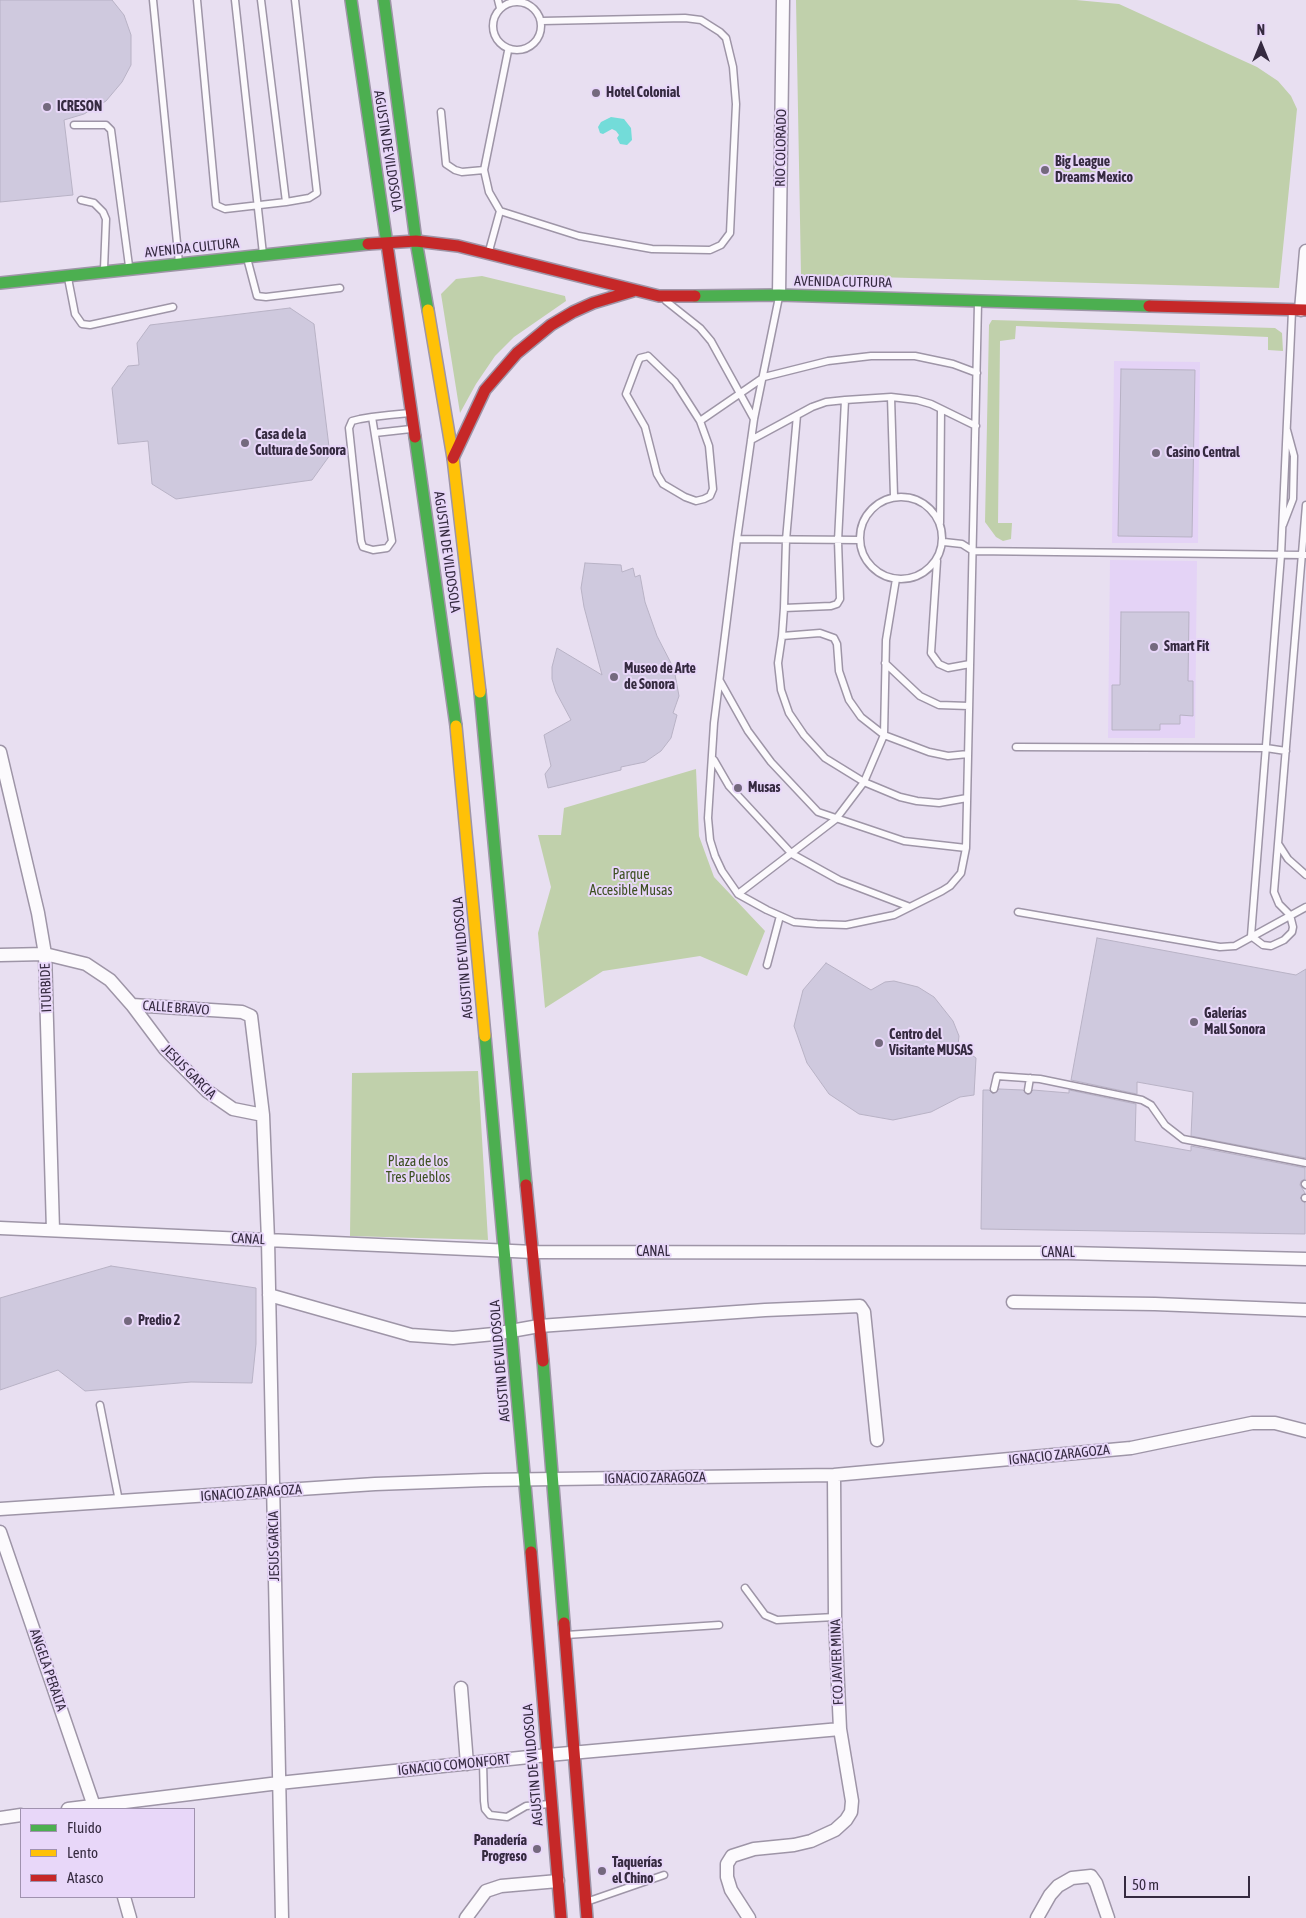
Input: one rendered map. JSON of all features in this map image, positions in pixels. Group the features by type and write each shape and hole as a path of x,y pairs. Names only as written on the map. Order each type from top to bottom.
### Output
{"main road":[{"name":"AGUSTIN DE VILDOSOLA","path":"351,0 455,710 506,1250 561,1918"},
{"name":"AGUSTIN DE VILDOSOLA","path":"384,0 416,241 453,458 480,701 518,1113 534,1252 587,1918"},
{"name":"AVENIDA CUTRURA","path":"386,242 416,241 450,244 632,291 659,296 780,295 1299,310"},
{"name":"AVENIDA CULTURA","path":"0,283 386,242"},
{"path":"453,458 485,390 516,353 551,325 573,312 593,303 632,291"}],"street":[{"name":"RIO COLORADO","path":"780,295 783,0"},
{"path":"1299,310 1306,251"},
{"name":"ITURBIDE","path":"0,752 38,913 45,954 53,1230"},
{"name":"CALLE BRAVO","path":"0,955 45,954 86,964 100,972 132,1005 248,1014"},
{"name":"JESUS GARCIA","path":"132,1005 165,1050 206,1091 233,1108 263,1115"},
{"name":"JESUS GARCIA","path":"248,1014 252,1021 263,1115 268,1240 282,1918"},
{"name":"CANAL","path":"0,1228 534,1252 1068,1253 1306,1259"},
{"path":"268,1295 411,1335 453,1338 539,1326 765,1310 860,1306 864,1312 877,1440"},
{"path":"1013,1302 1154,1304 1306,1310"},
{"name":"IGNACIO ZARAGOZA","path":"0,1509 375,1484 485,1480 524,1481 834,1475 1131,1448 1252,1423 1275,1423 1306,1431"},
{"name":"FCO JAVIER MINA","path":"749,1918 731,1890 727,1876 727,1864 732,1856 754,1849 794,1845 824,1836 846,1820 851,1812 852,1801 840,1729 835,1617 834,1475"},
{"name":"ANGELA PERALTA","path":"0,1532 95,1808"},
{"path":"461,1688 466,1764"},
{"name":"IGNACIO COMONFORT","path":"95,1808 278,1783 548,1755 840,1729"},
{"path":"0,1818 20,1815"},
{"path":"1037,1918 1050,1895 1058,1886 1072,1878 1091,1876 1096,1883 1108,1918"},
{"path":"466,1918 486,1891 501,1886 558,1881"},
{"path":"124,1898 130,1918"}],"lane":[{"path":"153,0 179,264"},
{"path":"197,0 216,205 225,209 258,207 309,198 318,193 295,0"},
{"path":"235,0 263,255"},
{"path":"261,0 286,202"},
{"path":"498,0 500,8"},
{"path":"519,1 536,12 542,22 535,43 516,52 508,51 501,47 494,32 496,14 507,2 519,1"},
{"path":"508,51 484,170 489,192 500,211 579,236 652,249 710,250 721,245 730,233 736,104 733,68 726,38 701,20 685,18 542,22"},
{"path":"441,112 446,164 462,172 484,170"},
{"path":"74,125 106,125 111,130 130,270"},
{"path":"81,200 100,208 106,219 104,273"},
{"path":"488,254 500,211"},
{"path":"247,257 257,296 266,297 340,288"},
{"path":"68,277 75,314 82,324 90,325 173,307"},
{"path":"780,295 750,440 737,539 714,723 714,760 709,792 710,840 722,871 738,894 794,922 846,925 894,915 942,891 957,879 961,872 966,848 978,300"},
{"path":"659,296 700,328 711,341 754,419"},
{"path":"1251,936 1281,555 1286,427 1299,310"},
{"path":"648,356 653,358 675,382 700,420 709,446 713,489 710,496 696,501 685,498 663,484 657,474 648,434 626,394 640,358 648,356"},
{"path":"700,420 739,391 764,377 828,361 915,356 952,364 977,373"},
{"path":"750,440 826,402 891,397 931,404 976,426"},
{"path":"891,397 894,496"},
{"path":"784,608 837,604 840,599 838,541 845,400"},
{"path":"941,409 940,522 944,542 937,561 931,653 939,664 948,668 970,664"},
{"path":"372,417 392,541 387,548 373,550 363,547 360,541 348,428 352,421 372,417 412,413"},
{"path":"797,415 786,540 782,636 778,663 781,690 790,713 804,735 826,758 864,782 917,802 939,803 967,798"},
{"path":"1282,530 1293,498 1294,456 1286,427"},
{"path":"374,432 413,428"},
{"path":"937,561 923,574 907,579 883,576 872,568 864,558 860,540 861,526 867,513 880,502 894,496 918,500 932,511 940,522"},
{"path":"1251,936 1263,945 1278,944 1292,932 1290,915 1279,904 1274,892 1305,555 1306,505"},
{"path":"737,539 860,540"},
{"path":"944,542 962,544 973,551 1305,555"},
{"path":"738,894 836,819 864,782 884,735 885,663 896,579"},
{"path":"782,636 820,633 834,638 837,644 839,671 849,700 861,717 884,735 928,752 948,756 968,754"},
{"path":"885,663 920,696 939,705 969,706"},
{"path":"720,681 748,731 771,762 818,812 904,841 966,848"},
{"path":"1016,746 1266,748 1286,751"},
{"path":"714,760 728,786 792,854 839,880 910,907"},
{"path":"1278,845 1288,859 1306,875"},
{"path":"1018,912 1220,947 1235,946 1306,907"},
{"path":"768,965 780,916"},
{"path":"994,1089 997,1076 1030,1078 1142,1100 1151,1105 1165,1125 1183,1140 1306,1163"},
{"path":"1028,1090 1030,1078"},
{"path":"1075,1094 1077,1087"},
{"path":"100,1405 119,1502"},
{"path":"745,1588 765,1615 777,1620 835,1617"},
{"path":"565,1635 719,1625"},
{"path":"483,1762 485,1809 490,1815 507,1817 526,1806 552,1804"},
{"path":"586,1902 664,1875"}],"shaded area":[{"path":"611,117 624,119 631,128 632,140 627,145 620,144 617,138 619,135 612,129 603,134 600,133 598,127 601,122"},
{"name":"Casino Central","path":"1114,361 1200,362 1198,543 1112,543"},
{"path":"1110,560 1197,561 1195,738 1108,738"}],"green space":[{"name":"Big League Dreams Mexico","path":"796,0 1076,0 1119,4 1257,67 1278,81 1291,96 1297,109 1279,288 801,275"},
{"path":"482,276 565,296 566,301 514,337 495,356 476,384 460,413 441,294 456,279"},
{"path":"992,320 1275,328 1282,333 1283,351 1268,350 1268,337 1016,326 1015,339 1000,341 998,523 1012,523 1011,539 1003,541 996,537 985,522 989,325"},
{"name":"Parque Accesible Musas","path":"696,769 699,836 714,877 765,931 747,976 700,956 603,971 545,1008 538,933 551,887 538,835 561,835 564,808"},
{"name":"Plaza de los Tres Pueblos","path":"478,1071 488,1240 350,1236 352,1073"}],"building":[{"name":"ICRESON","path":"0,0 112,0 124,15 131,35 131,65 122,82 106,101 84,114 64,120 73,195 0,202"},
{"path":"290,308 314,324 330,455 312,480 176,499 152,484 148,441 118,444 112,388 128,366 139,365 137,343 150,325"},
{"name":"Casino Central","path":"1121,369 1195,370 1192,537 1118,536"},
{"name":"Museo de Arte de Sonora","path":"585,563 621,565 622,572 633,568 635,577 640,575 645,602 657,636 674,669 679,696 673,713 677,715 671,738 661,751 645,762 621,767 621,770 548,788 545,774 551,766 544,735 571,720 556,692 552,679 552,667 557,648 602,675 584,607 581,588"},
{"name":"Smart Fit","path":"1121,612 1189,612 1188,681 1193,681 1193,716 1180,715 1180,724 1160,724 1160,730 1112,730 1112,685 1120,685"},
{"name":"Galerías Mall Sonora","path":"1097,938 1296,975 1306,969 1306,1158 1191,1136 1193,1092 1137,1082 1137,1094 1071,1080"},
{"name":"Centro del Visitante MUSAS","path":"826,963 871,990 885,982 894,981 918,987 934,997 953,1021 959,1036 958,1045 976,1058 974,1095 960,1097 931,1112 893,1120 859,1114 829,1094 807,1063 794,1026 803,990"},
{"path":"999,1089 1023,1090 1028,1095 1033,1090 1069,1093 1069,1090 1136,1104 1135,1141 1191,1151 1191,1146 1305,1168 1305,1179 1301,1181 1300,1185 1305,1193 1300,1198 1305,1203 1305,1234 981,1229 983,1090 989,1090 993,1094"},
{"name":"Predio 2","path":"111,1266 256,1288 256,1344 252,1383 191,1382 85,1391 58,1370 0,1390 0,1298"}],"traffic: fast":[{"path":"351,0 387,244"},
{"path":"384,0 416,241 428,310"},
{"path":"0,283 368,244"},
{"path":"695,296 779,295 1149,306"},
{"path":"415,437 456,726"},
{"path":"480,692 526,1185"},
{"path":"485,1036 531,1552"},
{"path":"543,1361 564,1623"}],"traffic: slow":[{"path":"428,310 453,458 480,692"},
{"path":"456,726 485,1036"}],"traffic: jam":[{"path":"368,244 416,241 458,246 659,296 695,296"},
{"path":"387,244 415,437"},
{"path":"453,458 485,390 517,353 551,325 573,312 593,303 633,291"},
{"path":"1149,306 1306,310"},
{"path":"526,1185 543,1361"},
{"path":"531,1552 561,1918"},
{"path":"564,1623 587,1918"}],"place":[{"name":"Hotel Colonial","path":"596,93"},
{"name":"ICRESON","path":"47,107"},
{"name":"Big League Dreams Mexico","path":"1045,170"},
{"name":"Casa de la Cultura de Sonora","path":"245,443"},
{"name":"Casino Central","path":"1156,453"},
{"name":"Smart Fit","path":"1154,647"},
{"name":"Museo de Arte de Sonora","path":"614,677"},
{"name":"Musas","path":"738,788"},
{"name":"Galerías Mall Sonora","path":"1194,1022"},
{"name":"Centro del Visitante MUSAS","path":"879,1043"},
{"name":"Predio 2","path":"128,1321"},
{"name":"Panadería Progreso","path":"537,1849"},
{"name":"Taquerías el Chino","path":"602,1871"}]}
